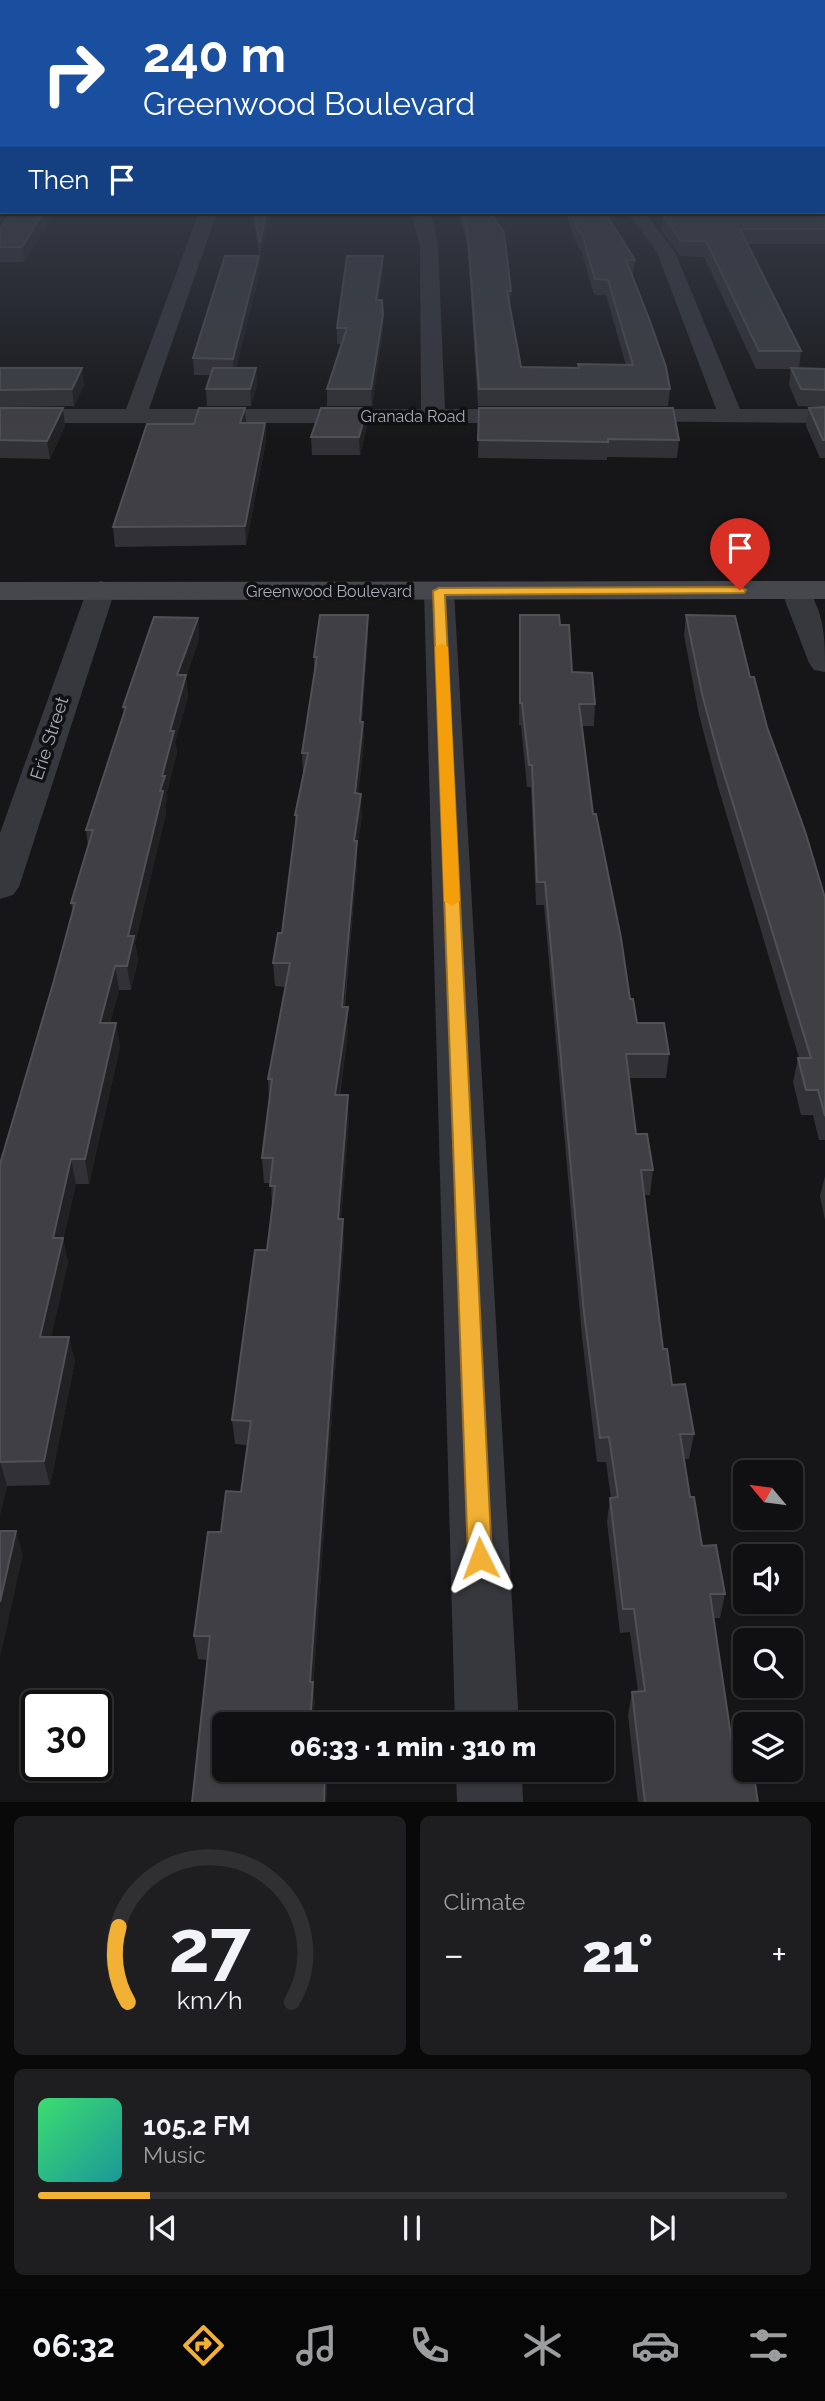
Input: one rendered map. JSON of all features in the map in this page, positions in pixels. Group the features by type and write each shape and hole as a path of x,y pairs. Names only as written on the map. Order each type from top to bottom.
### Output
{"street":[{"path":"135,416 186,273"},
{"path":"429,273 432,416"},
{"path":"674,273 731,416"},
{"name":"Granada Road","path":"0,416 555,416"},
{"path":"595,416 825,416"},
{"name":"Erie Street","path":"0,887 101,590"},
{"path":"795,590 825,663"},
{"name":"Greenwood Boulevard","path":"0,591 825,590"},
{"path":"439,591 486,1712"},
{"path":"489,1782 490,1802"}],"building":[{"path":"220,273 255,273 233,359 193,358"},
{"path":"345,273 380,273 376,300 382,300 383,315 371,389 327,389 347,328 337,328"},
{"path":"471,273 509,273 511,291 507,291 521,367 579,368 578,364 633,365 608,280 595,279 593,273 631,273 666,367 670,389 479,389"},
{"path":"721,273 762,273 801,351 759,351"},
{"path":"0,368 82,368 72,389 0,390"},
{"path":"213,368 256,368 250,389 206,389"},
{"path":"791,368 825,369 825,390 801,389"},
{"path":"825,407 825,440 823,440 809,408"},
{"path":"0,408 63,408 47,441 0,440"},
{"path":"199,408 245,408 240,423 265,423 245,526 113,527 147,424 194,424"},
{"path":"321,408 367,408 359,437 311,437"},
{"path":"479,408 673,408 679,440 478,440"},
{"path":"320,615 368,615 360,722 363,722 355,793 361,794 354,841 357,841 342,1007 348,1007 335,1095 348,1095 338,1219 343,1219 310,1682 313,1682 311,1712 212,1712 212,1782 325,1782 324,1802 192,1802 210,1636 194,1636 208,1532 221,1532 226,1491 241,1492 251,1421 232,1420 255,1250 267,1250 275,1186 270,1186 273,1158 262,1158 272,1079 268,1079 290,963 273,963 278,933 282,933 295,815 308,753 302,753 317,657 314,657"},
{"path":"520,615 559,615 560,625 569,625 572,672 592,673 595,704 579,704 593,814 596,814 621,938 630,999 633,999 637,1023 664,1023 669,1054 626,1054 636,1134 647,1134 653,1170 641,1170 663,1349 667,1349 672,1385 685,1384 694,1434 680,1434 690,1497 694,1497 702,1546 716,1545 725,1594 710,1594 733,1743 733,1782 755,1782 758,1802 645,1802 632,1692 645,1691 634,1609 623,1609 610,1498 618,1497 609,1437 600,1438 584,1313 545,882 537,882 532,765 529,765 522,703"},
{"path":"686,615 735,616 750,677 754,677 767,727 805,831 825,898 825,1116 818,1090 806,1090 798,1058 811,1058 720,761 702,694"},
{"path":"154,617 198,618 177,675 186,675 170,731 174,731 162,776 165,776 160,791 163,791 128,936 134,936 127,966 115,966 100,1023 116,1023 85,1159 71,1159 53,1238 63,1238 40,1337 69,1337 44,1461 0,1462 0,1164 75,903 71,903 93,830 86,830 126,707 123,707"},
{"path":"0,1531 16,1531 0,1602"}],"slow traffic":[{"path":"442,647 452,901"}],"route":[{"path":"480,1558 439,591 740,590"}]}
